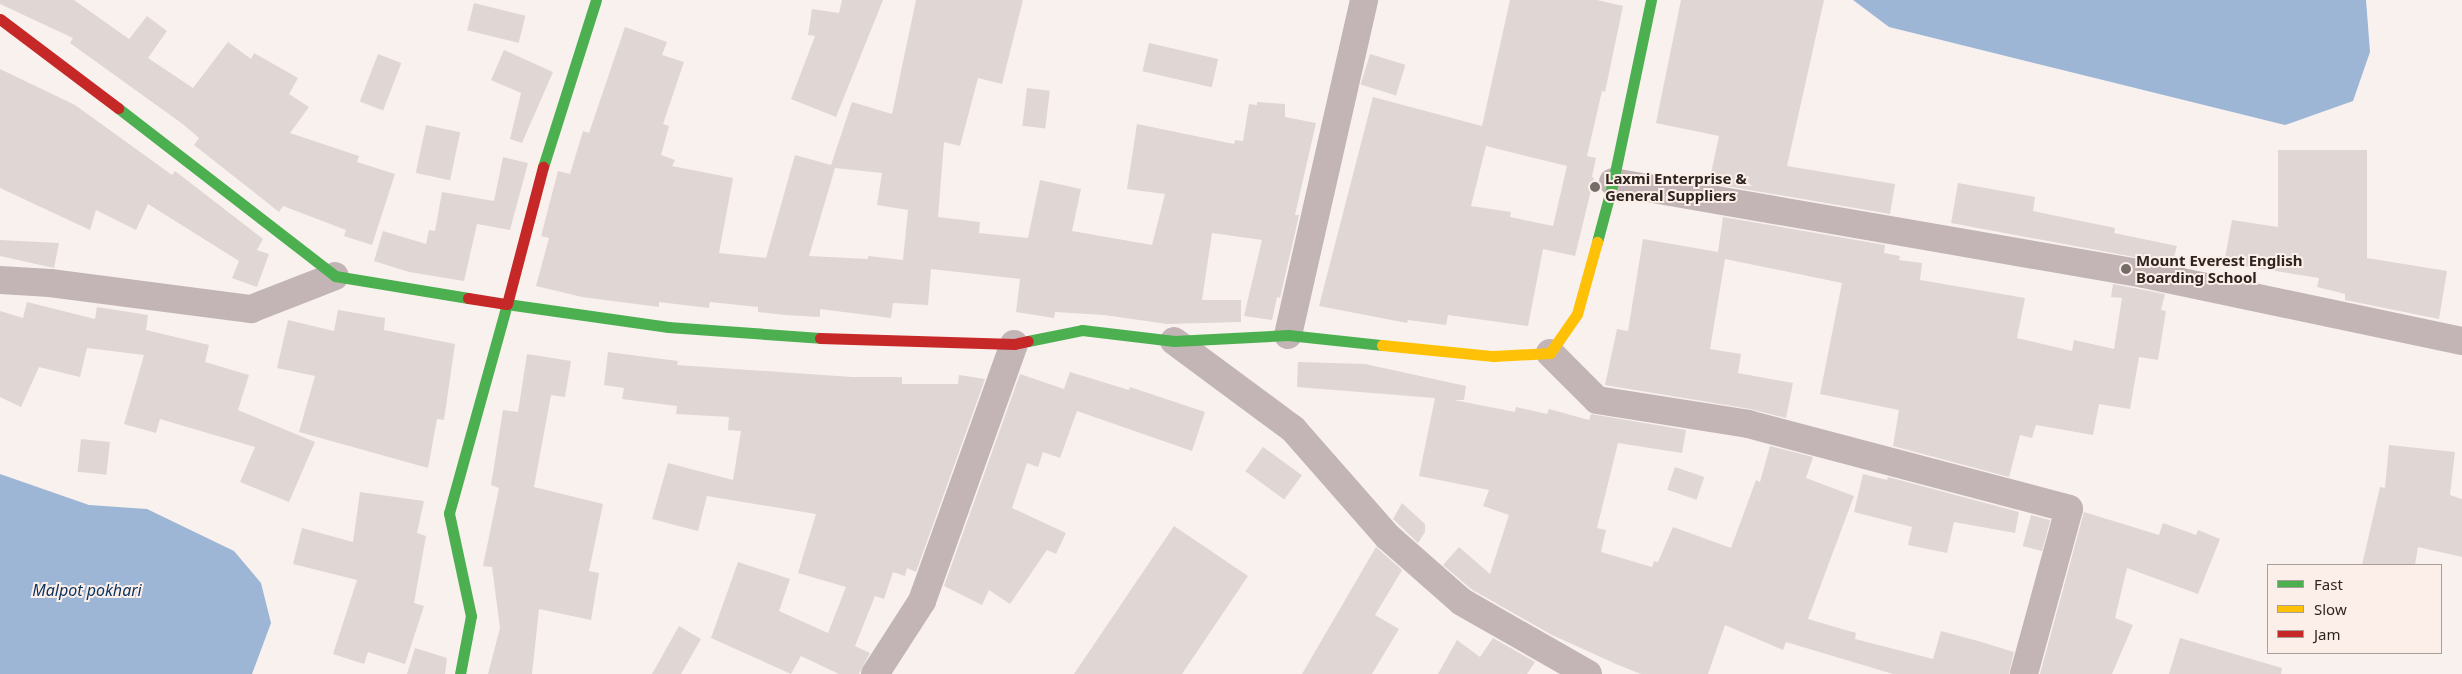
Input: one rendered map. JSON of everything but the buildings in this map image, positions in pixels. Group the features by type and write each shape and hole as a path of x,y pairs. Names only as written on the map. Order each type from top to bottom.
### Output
{"main road":[{"path":"460,674 470,616 449,513 546,154 596,0"},
{"path":"0,19 191,162 335,276 507,304 668,327 870,341 1014,344 1082,330 1174,341 1288,335 1493,356 1550,353 1576,314 1613,182 1651,0"}],"street":[{"path":"1288,335 1364,0"},
{"path":"1613,182 2144,274 2462,341"},
{"path":"0,280 50,283 251,309 335,276"},
{"path":"1174,341 1293,429 1388,536 1462,602 1574,671"},
{"path":"875,674 922,601 1014,344"},
{"path":"1550,353 1597,400 1748,424 2069,509 2024,674"}],"water":[{"path":"1853,0 2366,0 2370,52 2353,101 2285,125 1889,27"},
{"name":"Malpot pokhari","path":"0,474 89,505 147,509 234,551 261,583 271,623 252,674 0,674"}],"traffic: fast":[{"path":"543,167 596,0"},
{"path":"1597,242 1613,182 1651,0"},
{"path":"118,108 335,276 468,298"},
{"path":"460,674 471,616 449,513 507,304 668,327 820,338"},
{"path":"1028,341 1082,330 1174,341 1288,335 1382,345"}],"traffic: slow":[{"path":"1382,345 1493,356 1550,353 1577,314 1597,242"}],"traffic: jam":[{"path":"0,19 118,108"},
{"path":"468,298 507,304 543,167"},
{"path":"820,338 1014,344 1028,341"}],"place":[{"name":"Laxmi Enterprise & General Suppliers","path":"1595,187"},
{"name":"Mount Everest English Boarding School","path":"2126,269"}]}
